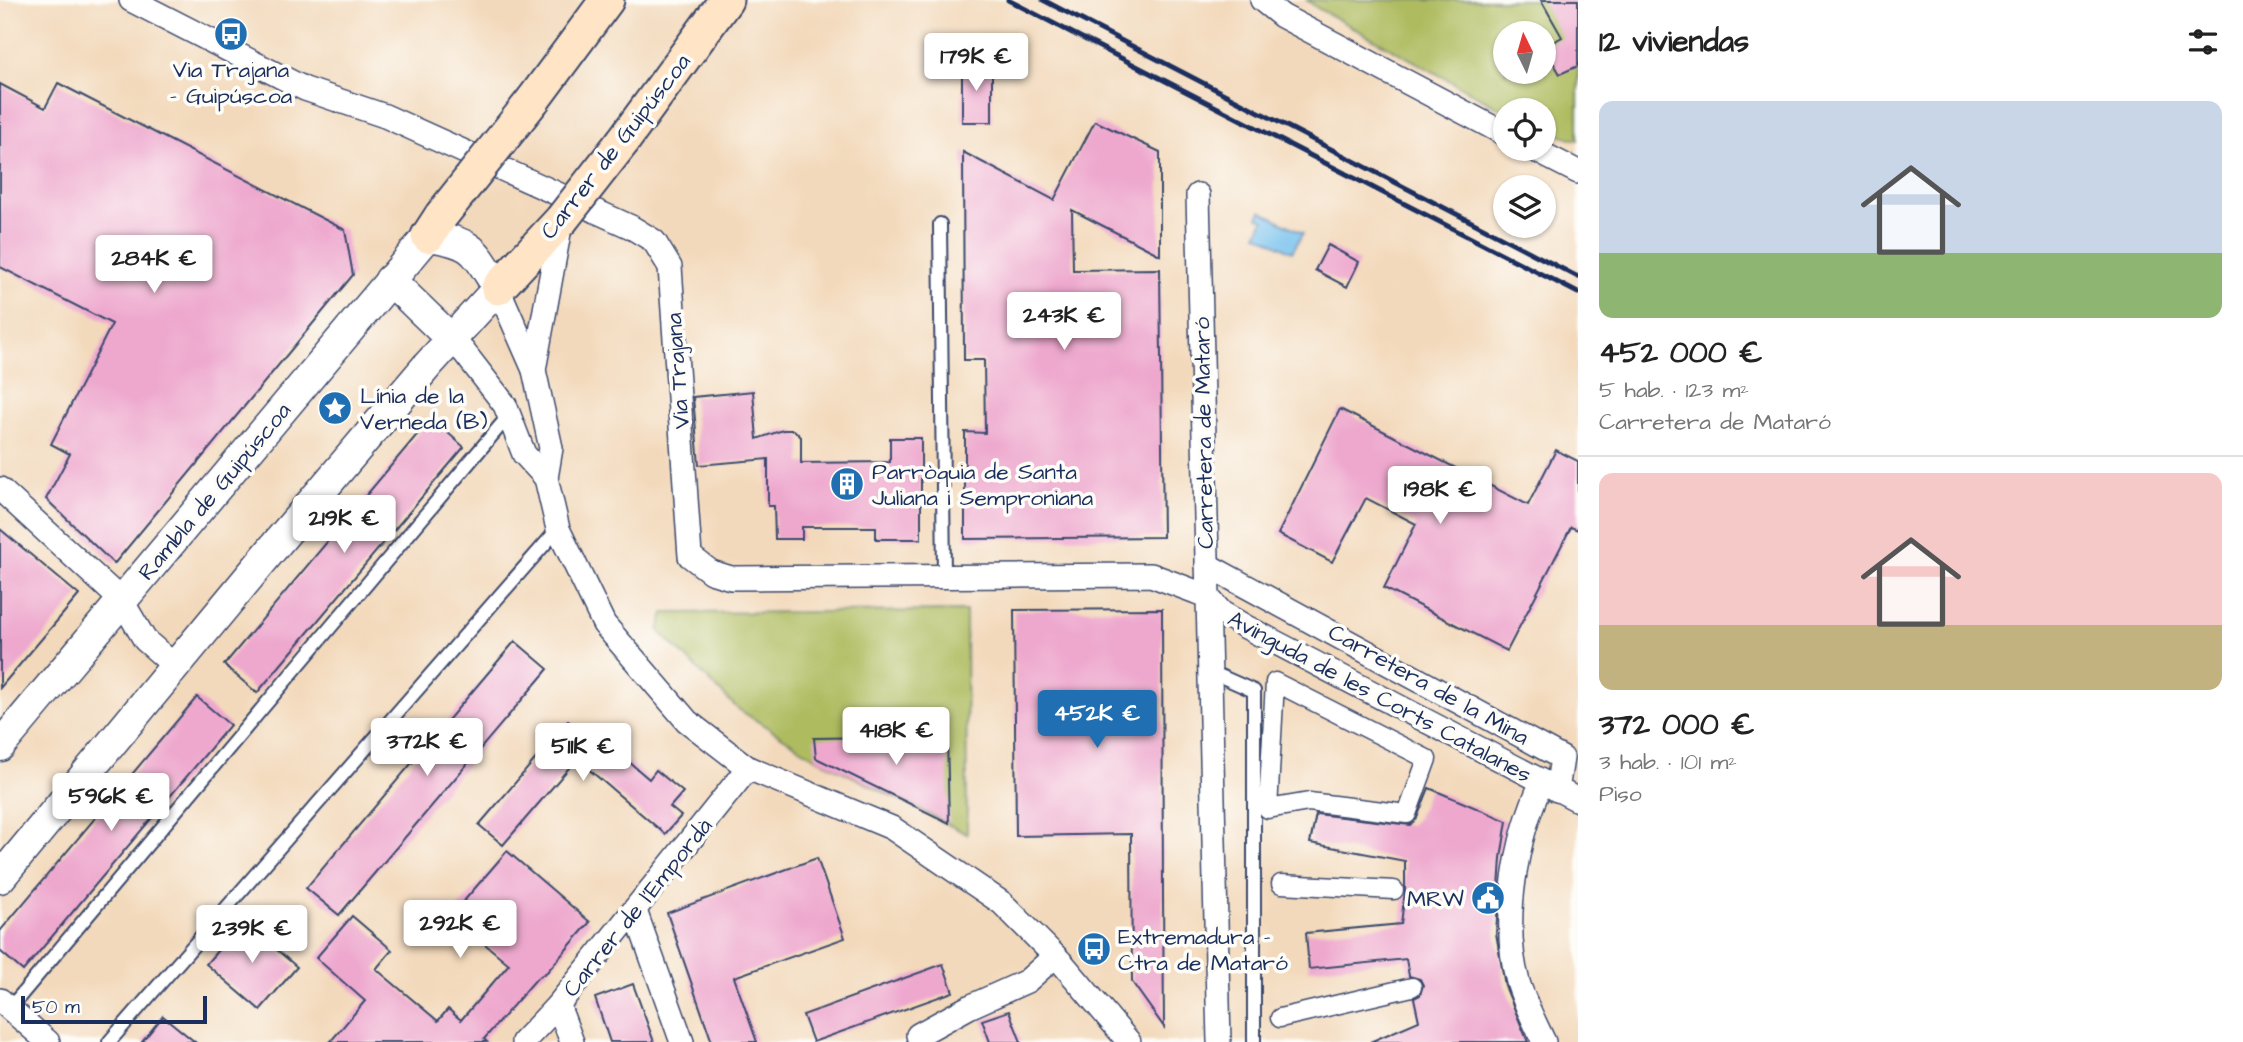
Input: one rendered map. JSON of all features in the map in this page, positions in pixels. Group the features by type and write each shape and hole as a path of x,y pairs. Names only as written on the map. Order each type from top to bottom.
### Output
{"main road":[{"path":"435,226 607,0"},
{"name":"Carrer de Guipúscoa","path":"498,288 553,238 726,0"}],"street":[{"name":"Via Trajana","path":"131,0 305,89 349,102 449,143 631,227 653,241 670,267 690,556 711,572 731,578 1151,575 1207,596"},
{"path":"1262,0 1282,16 1493,128"},
{"path":"1556,161 1578,172"},
{"name":"Carretera de Mataró","path":"1198,195 1217,1039"},
{"path":"435,226 469,246 498,288 534,370 551,448 546,478 558,529 604,624 687,721 748,768 892,828 1002,903 1055,956 1129,1042"},
{"name":"Rambla de Guipúscoa","path":"0,746 435,226"},
{"path":"534,370 553,238"},
{"path":"390,280 464,352 510,413 524,454 546,478"},
{"path":"0,878 278,542 498,288"},
{"path":"0,489 122,601 145,640 176,667"},
{"name":"Carretera de la Mina","path":"1207,565 1562,758 1550,786"},
{"path":"1247,586 1247,627"},
{"name":"Avinguda de les Corts Catalanes","path":"1207,596 1222,613 1247,627 1550,786"},
{"path":"1275,682 1427,759 1406,814 1309,802 1268,809 1275,682"},
{"name":"Carrer de l'Empordà","path":"523,1042 558,1005 748,768"},
{"path":"1544,1042 1518,982 1512,932 1518,854 1531,807 1550,786 1578,800"},
{"path":"1280,884 1394,890"},
{"path":"635,911 682,1042"},
{"path":"920,1042 918,1035 968,1007 1027,981 1055,956"},
{"path":"1280,1018 1412,987"},
{"path":"5,1004 48,1042"},
{"path":"558,1005 572,1042"}],"lane":[{"path":"940,225 944,576"},
{"path":"5,1004 510,413"},
{"path":"109,1042 558,529"},
{"path":"1209,671 1254,691 1254,1042"}],"green space":[{"path":"1307,0 1578,0 1578,140 1556,134 1556,98 1493,98 1493,104"},
{"path":"966,611 967,834 816,758 738,709 659,631 664,613"}],"water":[{"path":"1261,211 1303,233 1292,252 1257,234 1264,220 1258,217"}],"building":[{"path":"1541,0 1578,0 1578,66 1560,74 1556,67 1556,40 1562,37 1556,21 1553,21"},
{"path":"962,57 992,72 992,122 962,122"},
{"path":"58,83 345,230 353,275 114,564 46,499 70,454 51,444 112,324 0,267 0,84 45,108"},
{"path":"1095,121 1160,152 1160,255 1072,210 1073,270 1160,269 1163,537 965,539 965,432 985,433 984,360 964,360 963,152 1054,200"},
{"path":"1328,245 1359,262 1347,287 1315,270"},
{"name":"Parròquia de Santa Juliana i Semproniana","path":"753,391 757,439 783,430 794,430 801,437 801,463 890,462 890,438 921,438 921,539 876,539 876,527 802,527 802,539 775,539 774,506 768,506 768,459 699,465 693,397"},
{"path":"1340,409 1528,505 1556,450 1578,461 1578,530 1571,527 1507,651 1384,588 1416,524 1366,498 1332,562 1278,534"},
{"path":"431,418 464,447 257,693 224,665"},
{"path":"0,529 79,595 0,688"},
{"path":"1162,609 1164,1027 1132,982 1131,834 1016,836 1014,610"},
{"path":"515,641 548,669 339,915 306,888"},
{"path":"197,697 230,725 23,971 0,951 0,931"},
{"path":"568,721 581,732 586,725 649,779 656,770 683,792 670,807 681,816 665,834 579,761 577,764 574,762 503,845 479,825"},
{"path":"947,736 949,823 816,758 814,738"},
{"path":"1429,788 1507,821 1501,858 1496,933 1505,986 1528,1042 1370,1042 1419,1021 1414,998 1420,995 1423,985 1420,979 1409,976 1406,959 1309,969 1306,933 1401,924 1405,890 1405,861 1310,843 1316,814 1410,825 1417,818"},
{"path":"507,851 590,922 484,1039 487,1042 330,1042 365,1001 316,958 352,916 392,950 376,969 438,1021 448,1009 461,1020 509,964 451,916"},
{"path":"817,858 845,938 734,977 757,1042 712,1042 667,913"},
{"path":"243,921 297,967 260,1010 206,964"},
{"path":"943,964 953,992 813,1042 803,1015"},
{"path":"633,984 654,1042 610,1042 595,998"},
{"path":"1009,1011 1021,1042 990,1042 982,1020"},
{"path":"163,1016 195,1042 142,1042"}],"railway":[{"path":"1008,0 1578,293"},
{"path":"1043,0 1578,277"}],"place":[{"name":"Via Trajana - Guipúscoa","path":"231,34"},
{"name":"Línia de la Verneda (B)","path":"335,408"},
{"name":"Parròquia de Santa Juliana i Semproniana","path":"847,484"},
{"name":"MRW","path":"1488,898"},
{"name":"Extremadura - Ctra de Mataró","path":"1094,949"}]}
